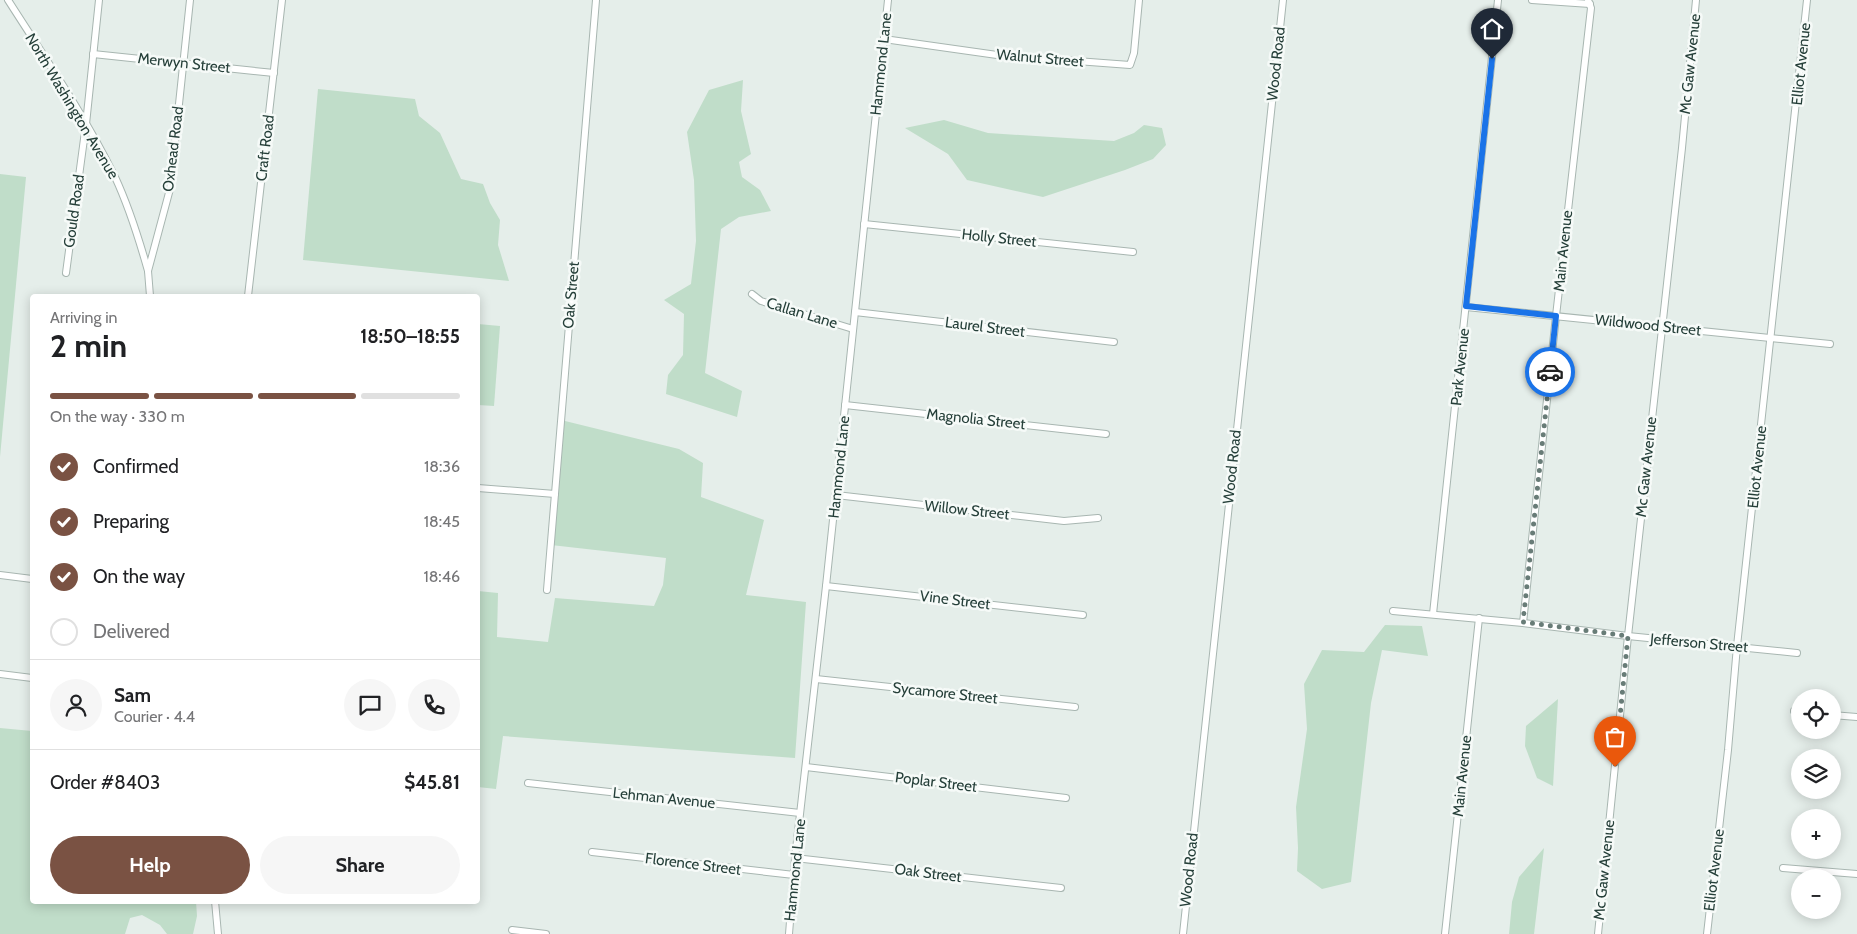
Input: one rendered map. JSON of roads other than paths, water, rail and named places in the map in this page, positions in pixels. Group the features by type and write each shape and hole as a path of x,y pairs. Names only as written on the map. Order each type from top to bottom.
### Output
{"street":[{"name":"North Washington Avenue","path":"8,0 86,124 116,178 138,236 148,271"},
{"name":"Gould Road","path":"66,273 86,124 99,0"},
{"name":"Oxhead Road","path":"150,294 148,271 170,189 190,0"},
{"name":"Craft Road","path":"248,294 282,0"},
{"name":"Oak Street","path":"547,590 596,0"},
{"name":"Hammond Lane","path":"789,934 795,858 836,495 888,0"},
{"name":"Walnut Street","path":"884,40 997,55 1130,65 1134,52 1139,0"},
{"name":"Wood Road","path":"1183,934 1283,0"},
{"name":"Park Avenue","path":"1433,614 1498,0"},
{"path":"1532,0 1589,2"},
{"name":"Mc Gaw Avenue","path":"1598,934 1696,0"},
{"name":"Elliot Avenue","path":"1707,934 1807,0"},
{"name":"Main Avenue","path":"1523,622 1591,8 1589,2"},
{"name":"Merwyn Street","path":"93,54 274,73"},
{"name":"Holly Street","path":"864,224 1133,252"},
{"name":"Callan Lane","path":"752,294 761,301 853,329"},
{"name":"Wildwood Street","path":"1466,306 1830,344"},
{"name":"Laurel Street","path":"855,312 1114,342"},
{"name":"Magnolia Street","path":"845,405 1106,434"},
{"path":"480,488 555,494"},
{"name":"Willow Street","path":"836,495 1064,521 1098,518"},
{"path":"0,575 30,579"},
{"name":"Vine Street","path":"826,586 1083,615"},
{"name":"Jefferson Street","path":"1393,611 1523,622 1628,636 1797,653"},
{"name":"Main Avenue","path":"1446,934 1478,618"},
{"path":"0,674 30,678"},
{"name":"Sycamore Street","path":"816,679 1074,707"},
{"path":"1841,716 1857,717"},
{"name":"Poplar Street","path":"806,767 1066,798"},
{"name":"Lehman Avenue","path":"528,783 800,813"},
{"name":"Florence Street","path":"592,852 794,876"},
{"name":"Oak Street","path":"795,858 1061,888"},
{"path":"1783,868 1857,874"},
{"path":"215,904 218,934"},
{"path":"512,930 546,934"}]}
